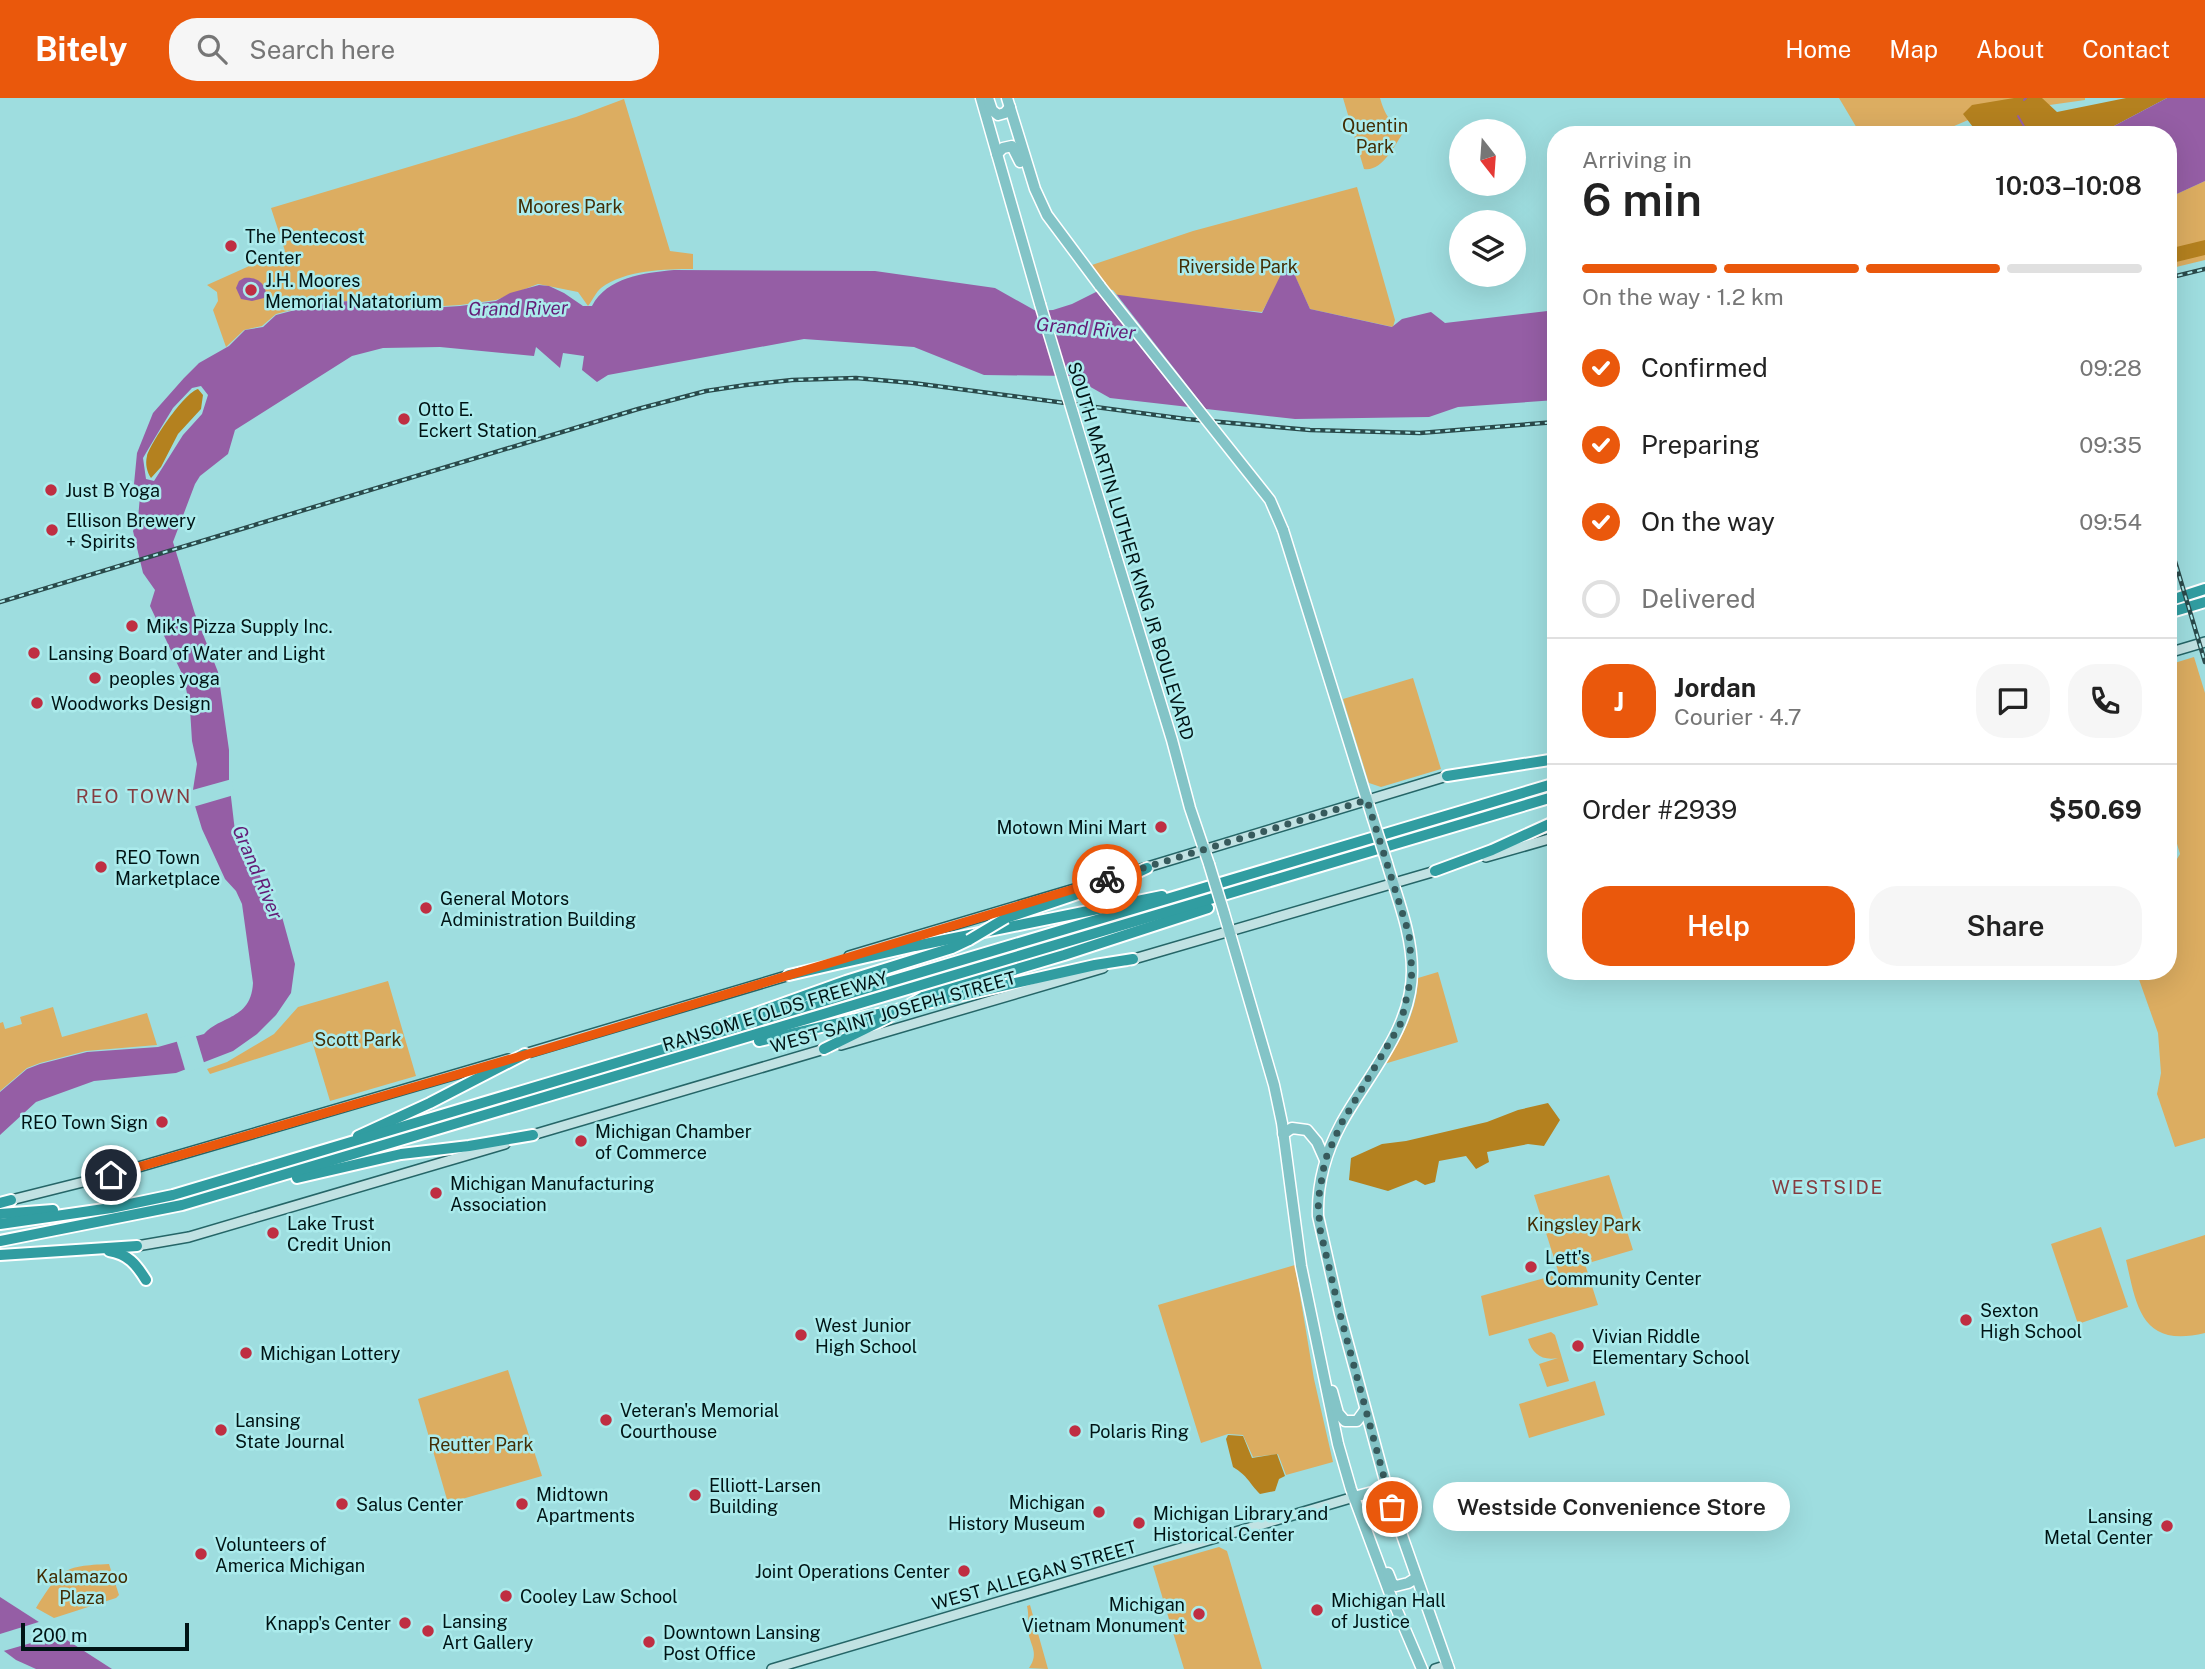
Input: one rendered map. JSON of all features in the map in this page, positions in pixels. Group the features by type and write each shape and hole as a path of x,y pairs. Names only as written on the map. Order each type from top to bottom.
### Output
{"highway":[{"path":"2177,598 2205,589"},
{"path":"2177,613 2205,602"},
{"path":"2177,614 2205,608"},
{"path":"1447,776 1547,760"},
{"name":"RANSOM E OLDS FREEWAY","path":"0,1224 167,1197 1547,786"},
{"name":"RANSOM E OLDS FREEWAY","path":"0,1241 182,1205 1547,799"},
{"path":"1435,871 1547,825"},
{"path":"824,1049 923,997 1120,937 1366,854"},
{"path":"606,1067 846,981 952,948 1006,918 1133,876 1147,868"},
{"path":"789,975 1257,874"},
{"path":"624,1074 842,1022 1133,959"},
{"path":"260,1170 365,1133 526,1054"},
{"path":"182,1205 390,1156 533,1135"},
{"path":"0,1214 167,1197"},
{"path":"0,1247 68,1233 106,1221"},
{"path":"0,1255 136,1246"},
{"path":"68,1251 120,1253 133,1262 146,1280"}],"main road":[{"name":"SOUTH MARTIN LUTHER KING JR BOULEVARD","path":"981,98 1040,304 1265,1053 1283,1134 1299,1257 1311,1324"},
{"path":"988,98 992,110 998,115 1005,113 1008,103"},
{"path":"1008,103 1035,189 1047,215 1269,500 1283,530 1411,945 1412,973 1401,1023 1341,1124 1325,1160 1318,1201 1320,1229 1365,1410 1416,1578 1448,1667 1434,1669"},
{"path":"997,154 1008,146 1015,149 1027,181 1035,189"},
{"path":"2177,650 2205,642"},
{"path":"6,1202 217,1145 526,1054 1447,776"},
{"name":"WEST SAINT JOSEPH STREET","path":"136,1246 174,1241 1547,840"},
{"path":"1283,1134 1292,1129 1307,1130 1317,1142 1325,1160"},
{"path":"1311,1324 1322,1347 1339,1417 1345,1421 1355,1421 1362,1418 1365,1410"},
{"path":"1311,1324 1335,1434 1354,1497 1390,1594 1422,1669"},
{"name":"WEST ALLEGAN STREET","path":"772,1669 1387,1488"},
{"path":"1362,1516 1373,1535 1392,1583 1401,1586 1416,1578"}],"green space":[{"name":"Quentin Park","path":"1343,98 1380,98 1388,117 1405,130 1383,162 1371,169 1364,169"},
{"path":"1839,98 2085,98 1980,115 1954,126 1856,126"},
{"name":"Moores Park","path":"624,99 670,251 693,254 693,269 658,270 622,277 601,288 588,306 578,292 538,284 496,300 460,305 411,308 349,301 318,303 276,314 262,326 244,330 226,347 213,310 218,301 217,292 207,285 256,263 283,255 285,251 271,208 576,117"},
{"path":"2205,181 2205,260 2177,267 2177,194"},
{"name":"Riverside Park","path":"1357,187 1395,320 1393,327 1310,309 1289,263 1262,312 1103,293 1083,268 1193,231"},
{"path":"2194,657 2205,693 2205,1138 2175,1147 2157,1094 2161,1073 2158,1033 2139,980 2177,980 2177,859 2180,854 2177,844 2177,662"},
{"path":"1413,678 1441,769 1381,787 1369,783 1343,699"},
{"path":"1438,972 1458,1042 1384,1064 1408,1023 1415,1002 1418,978"},
{"name":"Scott Park","path":"388,981 416,1076 330,1101 312,1041 210,1074 207,1069 227,1062 274,1034 298,1007"},
{"path":"53,1007 62,1037 147,1013 157,1045 86,1051 40,1063 27,1068 0,1091 0,1023 3,1022 5,1029 22,1024 20,1017"},
{"name":"Kingsley Park","path":"1609,1175 1633,1250 1585,1264 1598,1305 1489,1336 1481,1296 1559,1274 1534,1195"},
{"path":"2101,1227 2128,1307 2078,1324 2051,1244"},
{"path":"2205,1235 2205,1333 2168,1335 2146,1321 2139,1309 2126,1260"},
{"path":"1295,1265 1314,1379 1333,1462 1286,1475 1278,1454 1253,1457 1243,1435 1228,1434 1201,1443 1158,1305"},
{"path":"1551,1332 1555,1335 1569,1381 1547,1387 1539,1364 1558,1358 1538,1355 1528,1339"},
{"name":"Reutter Park","path":"508,1370 542,1476 448,1503 418,1399"},
{"path":"1595,1381 1605,1415 1529,1438 1519,1404"},
{"path":"1219,1547 1227,1551 1262,1669 1184,1669 1153,1566"},
{"name":"Kalamazoo Plaza","path":"109,1564 119,1595 116,1598 54,1618 36,1608 51,1585 64,1572 81,1566"},
{"path":"1030,1605 1048,1669 1029,1668 1034,1657 1028,1629 1027,1606"}],"shaded area":[{"path":"2014,98 2042,98 2057,112 2126,98 2167,98 2114,126 1972,126 1963,114 1972,105"},
{"path":"2205,240 2205,255 2177,262 2177,247"},
{"path":"198,389 203,395 201,409 178,434 161,467 151,478 146,465 150,449 177,408"},
{"path":"1548,1103 1560,1120 1544,1146 1528,1144 1487,1152 1489,1162 1476,1169 1466,1156 1439,1161 1435,1182 1425,1185 1416,1180 1388,1191 1349,1180 1351,1158 1382,1144 1487,1122 1518,1110"},
{"path":"1228,1435 1243,1436 1252,1458 1277,1454 1285,1476 1279,1479 1275,1491 1260,1494 1233,1467 1226,1439"}],"water":[{"path":"2167,98 2205,98 2205,181 2177,194 2177,126 2114,126"},
{"name":"Grand River","path":"1288,260 1310,309 1392,327 1402,319 1431,312 1445,323 1547,311 1547,401 1458,407 1429,417 1295,419 1110,398 1071,376 984,375 914,347 804,339 608,375 597,382 582,370 584,356 563,353 560,368 536,347 534,356 440,347 383,348 352,356 235,430 228,454 200,476 195,484 173,542 195,614 218,672 229,750 229,780 236,840 255,865 281,913 295,964 291,993 276,1015 257,1034 233,1051 176,1073 94,1081 36,1102 0,1135 0,1092 27,1069 87,1052 158,1047 204,1034 241,1010 251,995 253,983 242,904 236,891 225,879 202,829 192,796 197,764 184,678 150,606 155,590 143,573 133,531 138,519 140,496 134,484 137,453 153,413 199,363 229,346 245,330 263,327 276,315 318,304 349,301 374,307 397,306 411,309 460,306 496,301 510,293 539,285 564,293 583,306 592,306 607,289 627,278 674,270 875,271 995,288 1036,311 1053,310 1072,304 1096,292 1262,313","holes":["201,386 208,395 202,414 183,435 154,481 146,479 143,458 173,408 192,388"]},
{"path":"244,278 252,278 261,283 266,293 264,298 252,301 241,299 236,288"},
{"path":"0,1597 112,1669 36,1669 16,1660 0,1648"}],"pier":[{"path":"1095,290 1113,290 1209,413 1191,411"},
{"path":"232,779 234,795 193,807 189,791"},
{"path":"195,1033 205,1066 186,1073 176,1039"},
{"path":"42,1621 62,1634 0,1652 0,1634"}],"waterway":[{"path":"2018,116 2024,126"}],"railway":[{"path":"2177,276 2205,269"},
{"path":"0,602 638,409 706,391 746,385 856,378 1186,419 1310,430 1420,433 1547,423"},
{"path":"2177,568 2205,662"}],"way so far":[{"path":"1107,879 1367,800 1409,934 1412,973 1401,1023 1341,1124 1325,1160 1318,1216 1340,1314 1392,1507"}],"place":[{"name":"The Pentecost Center","path":"231,246"},
{"name":"J.H. Moores Memorial Natatorium","path":"251,290"},
{"name":"Otto E. Eckert Station","path":"404,419"},
{"name":"Just B Yoga","path":"51,490"},
{"name":"Ellison Brewery + Spirits","path":"52,530"},
{"name":"Mik's Pizza Supply Inc.","path":"132,626"},
{"name":"Lansing Board of Water and Light","path":"34,653"},
{"name":"peoples yoga","path":"95,678"},
{"name":"Woodworks Design","path":"37,703"},
{"name":"Motown Mini Mart","path":"1161,827"},
{"name":"REO Town Marketplace","path":"101,867"},
{"name":"General Motors Administration Building","path":"426,908"},
{"name":"REO Town Sign","path":"162,1122"},
{"name":"Michigan Chamber of Commerce","path":"581,1141"},
{"name":"Michigan Manufacturing Association","path":"436,1193"},
{"name":"Lake Trust Credit Union","path":"273,1233"},
{"name":"Lett's Community Center","path":"1531,1267"},
{"name":"Sexton High School","path":"1966,1320"},
{"name":"West Junior High School","path":"801,1335"},
{"name":"Vivian Riddle Elementary School","path":"1578,1346"},
{"name":"Michigan Lottery","path":"246,1353"},
{"name":"Veteran's Memorial Courthouse","path":"606,1420"},
{"name":"Lansing State Journal","path":"221,1430"},
{"name":"Polaris Ring","path":"1075,1431"},
{"name":"Elliott-Larsen Building","path":"695,1495"},
{"name":"Salus Center","path":"342,1504"},
{"name":"Midtown Apartments","path":"522,1504"},
{"name":"Westside Convenience Store","path":"1392,1507"},
{"name":"Michigan History Museum","path":"1099,1512"},
{"name":"Michigan Library and Historical Center","path":"1139,1523"},
{"name":"Lansing Metal Center","path":"2167,1526"},
{"name":"Volunteers of America Michigan","path":"201,1554"},
{"name":"Joint Operations Center","path":"964,1571"},
{"name":"Cooley Law School","path":"506,1596"},
{"name":"Michigan Hall of Justice","path":"1317,1610"},
{"name":"Michigan Vietnam Monument","path":"1199,1614"},
{"name":"Knapp's Center","path":"405,1623"},
{"name":"Lansing Art Gallery","path":"428,1631"},
{"name":"Downtown Lansing Post Office","path":"649,1642"}],"district":[{"name":"REO TOWN","path":"134,796"},
{"name":"WESTSIDE","path":"1828,1187"}],"route":[{"path":"111,1175 542,1050 1107,879"}]}
